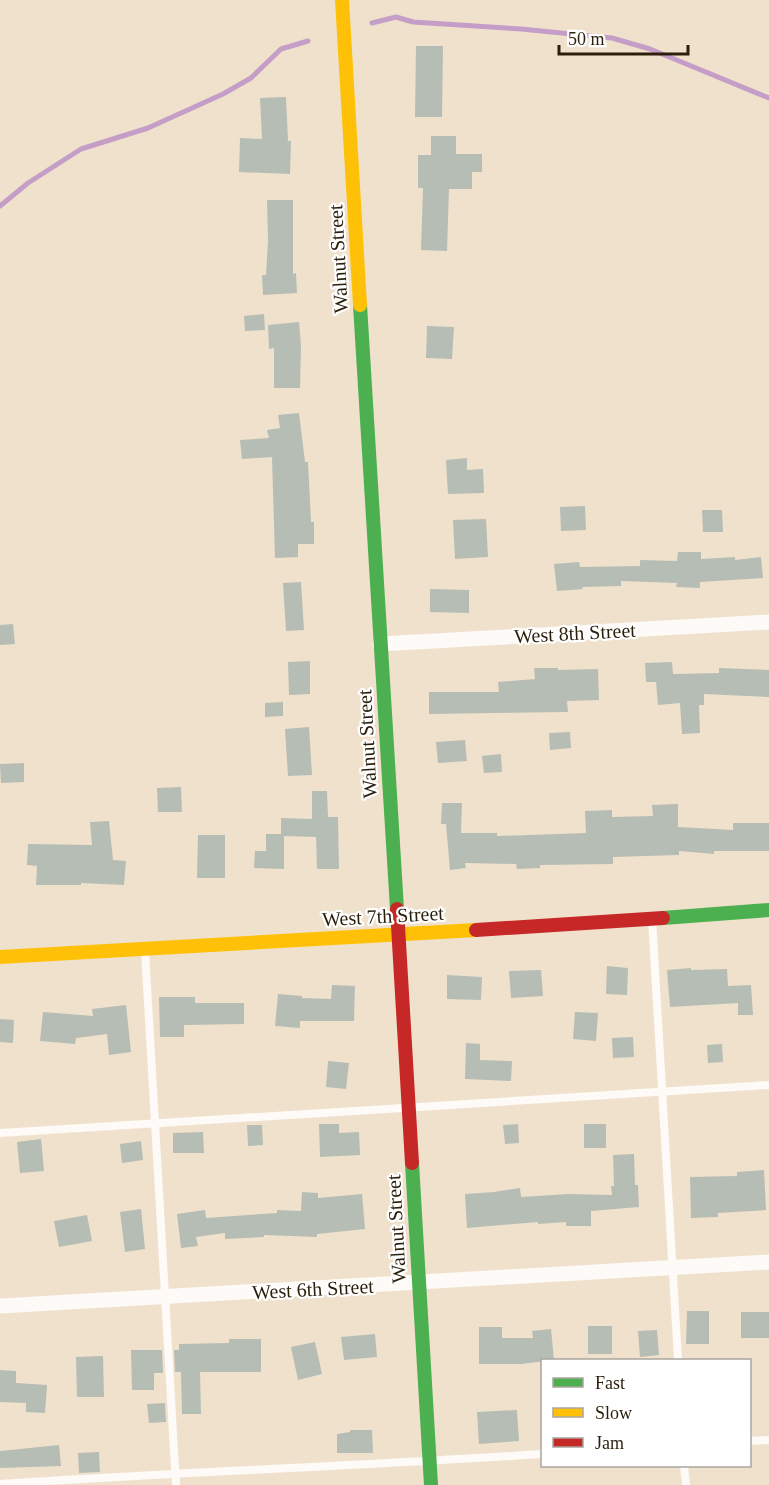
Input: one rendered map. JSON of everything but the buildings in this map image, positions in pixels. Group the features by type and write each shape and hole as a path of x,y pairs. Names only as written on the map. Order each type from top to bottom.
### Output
{"street":[{"name":"Walnut Street","path":"342,0 431,1485"},
{"name":"West 8th Street","path":"380,644 769,622"},
{"name":"West 7th Street","path":"0,957 398,935 769,910"},
{"name":"West 6th Street","path":"0,1306 769,1262"}],"lane":[{"path":"652,917 678,1359"},
{"path":"145,949 176,1485"},
{"path":"0,1133 769,1085"},
{"path":"751,1441 769,1440"},
{"path":"0,1484 175,1472 430,1462 541,1454"},
{"path":"684,1467 686,1485"}],"waterway":[{"path":"372,23 396,17 413,22 612,38 650,49 769,98"},
{"path":"0,206 28,183 81,149 148,128 223,94 251,78 281,49 308,41"}],"traffic: fast":[{"path":"360,305 397,909"},
{"path":"663,918 769,910"},
{"path":"412,1163 431,1485"}],"traffic: slow":[{"path":"342,0 360,305"},
{"path":"0,957 476,930"}],"traffic: jam":[{"path":"397,909 412,1163"},
{"path":"476,930 663,918"}]}
